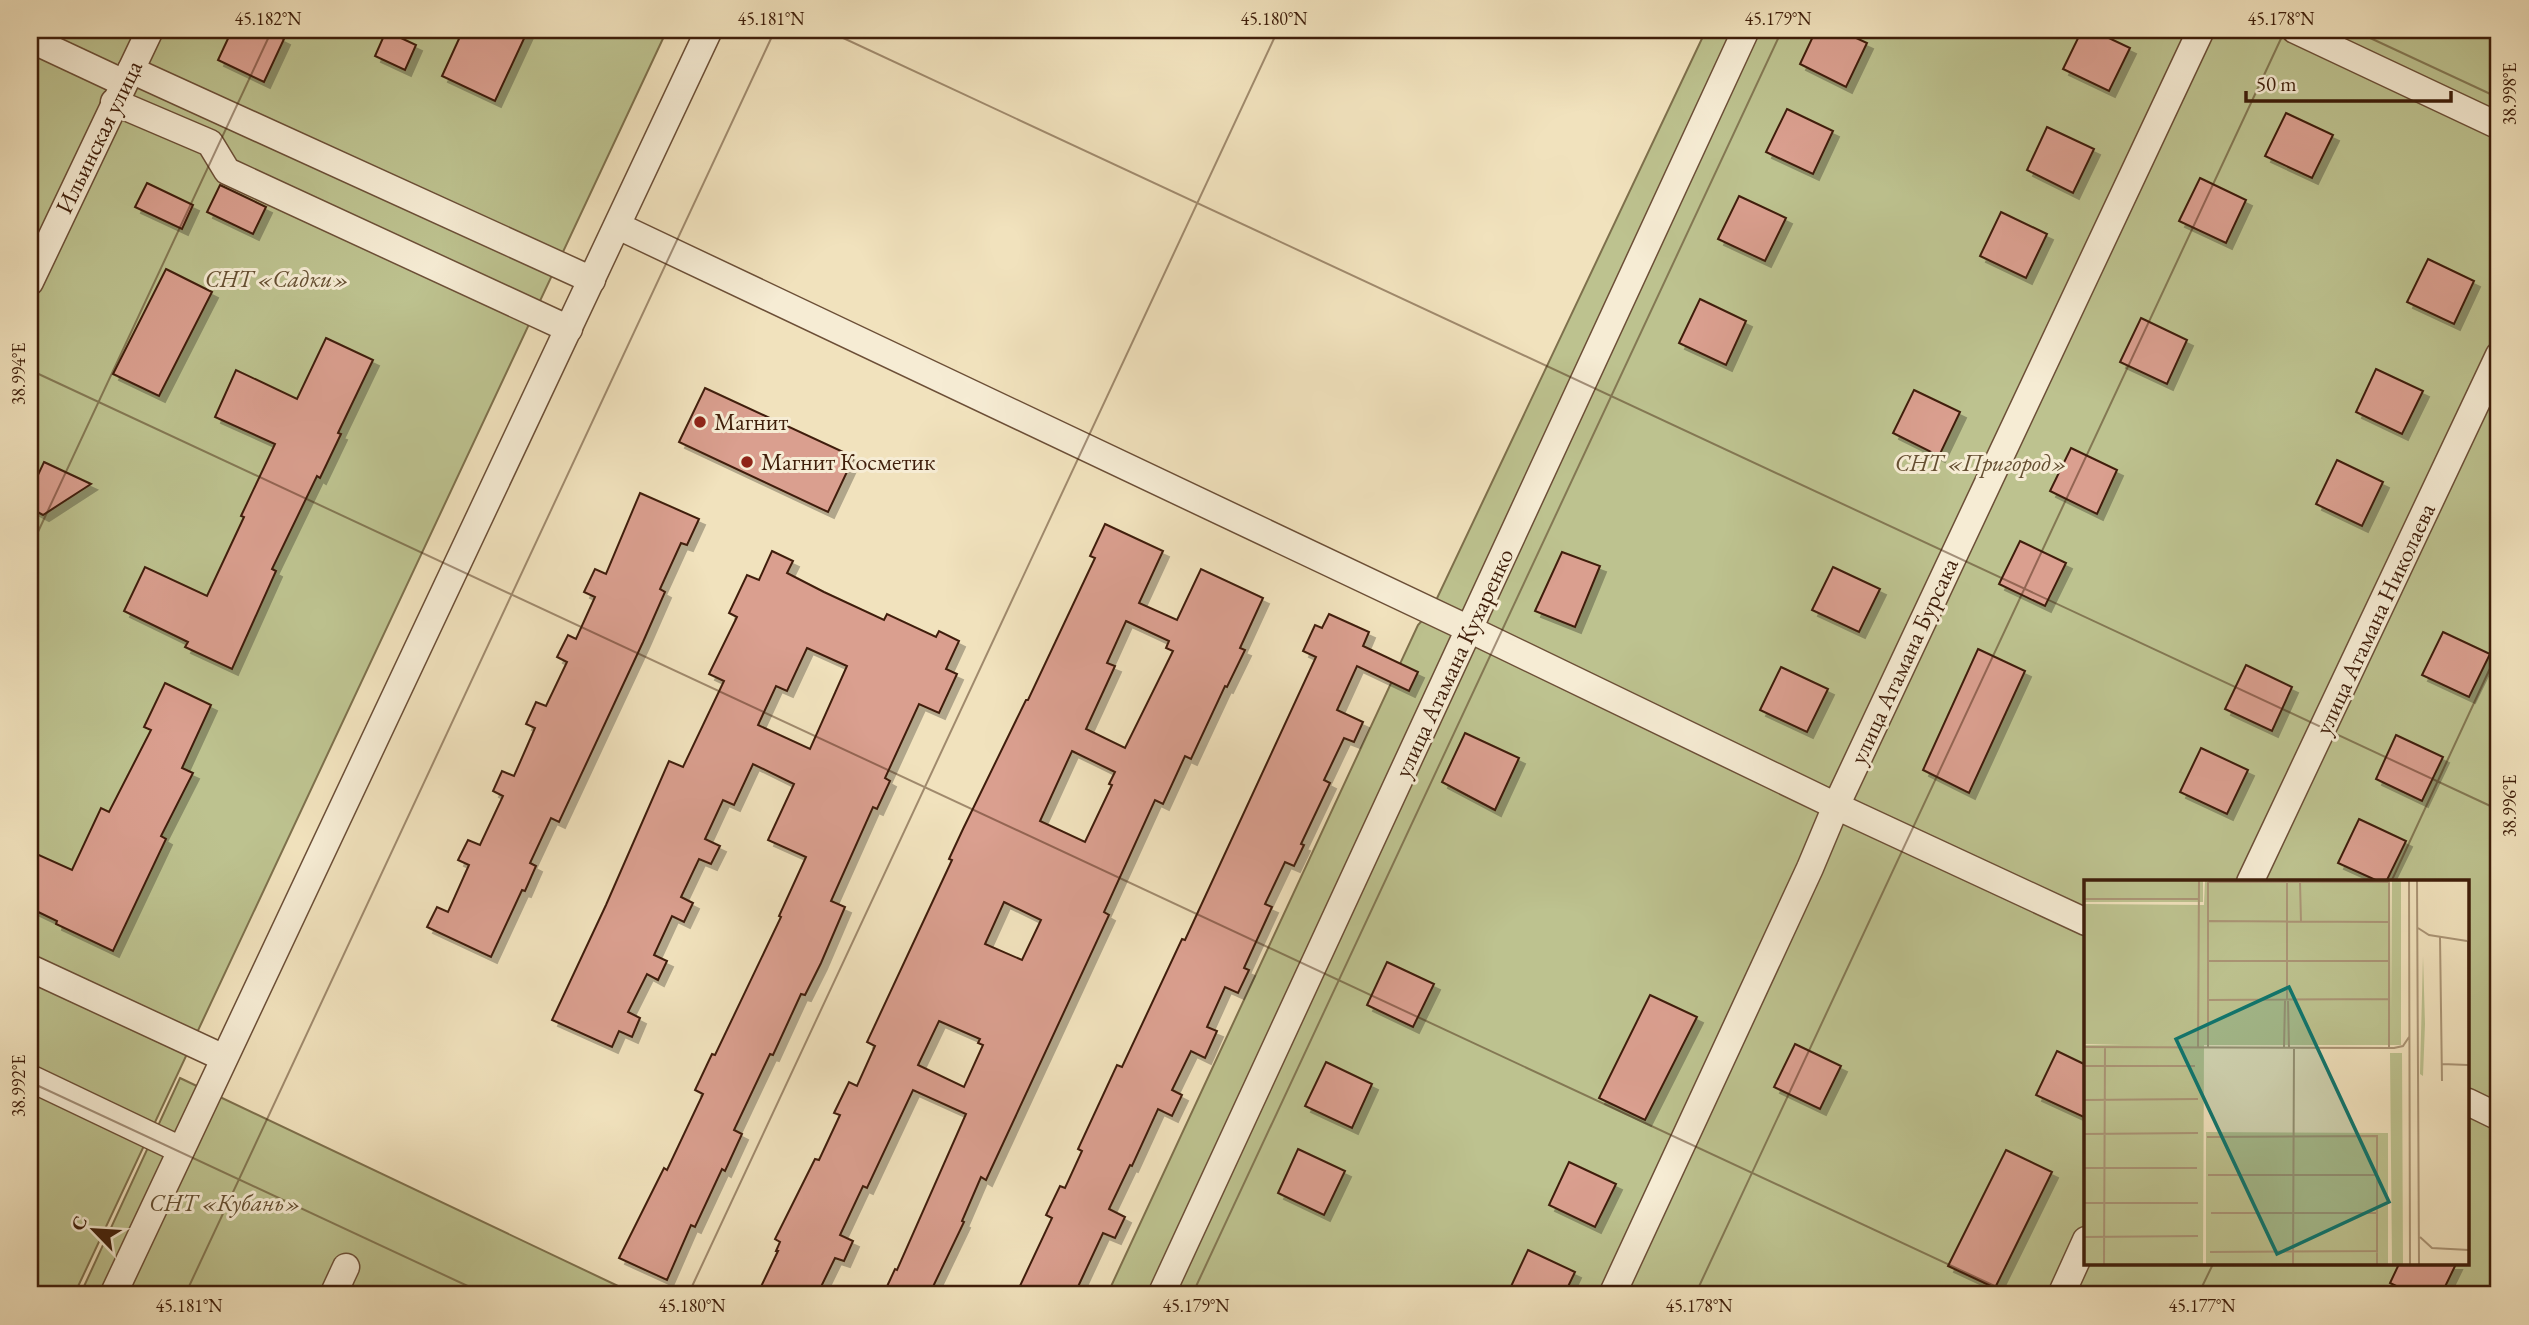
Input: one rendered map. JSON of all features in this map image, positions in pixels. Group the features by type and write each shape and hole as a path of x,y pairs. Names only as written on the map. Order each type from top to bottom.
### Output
{"street":[{"name":"Ильинская улица","path":"30,282 150,30"},
{"path":"113,1295 709,30"},
{"name":"улица Атамана Кухаренко","path":"1161,1295 1746,30"},
{"name":"улица Атамана Бурсака","path":"1612,1295 1810,868 1836,806 2201,30"},
{"path":"2295,30 2499,126"},
{"path":"30,39 123,85 592,280"},
{"path":"123,85 210,143 227,171 569,329"},
{"path":"618,226 1836,806 2084,921"},
{"name":"улица Атамана Николаева","path":"2251,880 2499,355"},
{"path":"30,968 224,1058"},
{"path":"30,1078 181,1150"},
{"path":"2470,1103 2499,1117"},
{"path":"2061,1295 2084,1244"},
{"path":"333,1295 346,1267"}],"green space":[{"name":"СНТ «Садки»","path":"30,30 667,30 74,1295 30,1295"},
{"name":"СНТ «Пригород»","path":"1706,30 2499,30 2499,1295 1107,1295 1418,625 1431,611"},
{"name":"СНТ «Кубань»","path":"180,1078 637,1295 80,1295"}],"building":[{"path":"232,30 266,30 284,39 264,82 218,60"},
{"path":"463,30 528,30 495,101 442,76"},
{"path":"1816,30 1839,30 1867,43 1846,87 1800,64"},
{"path":"2082,30 2092,30 2130,48 2109,91 2063,69"},
{"path":"386,31 416,45 405,70 375,56"},
{"path":"1787,109 1833,131 1813,174 1766,152"},
{"path":"2286,113 2333,135 2312,178 2265,156"},
{"path":"2047,127 2094,149 2073,193 2027,170"},
{"path":"2200,178 2246,200 2226,243 2179,221"},
{"path":"147,183 193,205 182,229 135,207"},
{"path":"220,185 266,207 253,234 207,212"},
{"path":"1739,196 1786,218 1765,261 1718,239"},
{"path":"2001,212 2047,234 2026,278 1980,256"},
{"path":"2428,259 2474,281 2454,324 2407,302"},
{"path":"166,269 212,292 159,396 113,374"},
{"path":"1700,299 1746,321 1726,365 1679,343"},
{"path":"2141,318 2187,340 2167,384 2120,362"},
{"path":"326,338 373,360 320,478 317,476 272,569 276,571 232,669 185,647 188,642 124,611 145,567 207,596 275,444 215,417 236,370 297,399"},
{"path":"2376,369 2423,391 2402,434 2356,412"},
{"path":"705,388 854,457 828,512 679,442"},
{"path":"1914,390 1960,412 1939,456 1893,433"},
{"path":"2071,448 2117,470 2097,514 2050,491"},
{"path":"2337,460 2383,482 2362,526 2316,504"},
{"path":"44,462 91,484 43,515 30,508 30,492"},
{"path":"640,493 699,519 687,545 681,543 660,589 665,592 643,642 559,822 551,818 530,863 536,866 491,957 427,927 437,907 448,912 469,865 458,860 468,840 480,845 503,796 493,791 502,771 514,776 535,728 526,724 536,702 546,706 567,662 557,657 568,635 576,639 595,597 584,592 595,569 606,574"},
{"path":"1105,524 1163,551 1139,603 1177,620 1201,569 1263,598 1240,648 1245,650 1191,759 1185,756 1163,804 1155,800 1104,912 1109,915 986,1180 981,1177 962,1221 964,1222 929,1295 883,1295 895,1269 897,1270 966,1114 913,1090 867,1188 863,1186 840,1235 853,1241 844,1261 835,1258 817,1295 757,1295 778,1251 780,1242 775,1239 815,1159 819,1160 840,1115 834,1113 849,1082 857,1086 875,1046 867,1042 952,860 949,859 963,829 1095,558 1090,556","holes":["1126,621 1169,641 1166,648 1173,651 1125,748 1086,729 1115,666 1107,663","1072,751 1115,772 1109,784 1112,785 1085,842 1040,821","1004,902 1041,920 1022,960 985,944","939,1021 980,1039 978,1043 983,1045 964,1087 918,1065"]},
{"path":"2020,541 2066,563 2045,606 1999,584"},
{"path":"772,551 793,561 787,573 824,592 884,620 887,614 936,637 939,631 959,641 946,669 957,674 939,713 919,704 885,778 890,781 877,809 873,807 831,901 845,907 821,963 805,995 801,994 773,1055 770,1054 734,1130 742,1134 695,1227 691,1225 667,1280 619,1258 664,1168 667,1170 703,1094 695,1090 712,1054 715,1055 781,917 779,916 806,857 768,840 794,784 753,764 734,805 723,800 705,839 720,846 711,864 699,859 681,897 693,903 684,922 672,916 654,955 667,961 658,980 647,974 628,1012 640,1018 632,1037 619,1031 612,1047 552,1020 669,761 683,767 724,681 709,674 737,617 729,613 747,575 759,580","holes":["807,648 847,666 810,749 758,725 776,686 787,691"]},
{"path":"1562,552 1600,566 1575,627 1535,611"},
{"path":"1833,567 1880,589 1859,632 1812,610"},
{"path":"1329,614 1369,632 1363,646 1418,672 1409,691 1357,666 1337,710 1363,722 1354,742 1344,738 1324,780 1330,783 1301,844 1304,845 1294,866 1285,862 1265,904 1272,907 1244,968 1249,970 1238,993 1225,987 1207,1027 1217,1031 1205,1058 1191,1051 1172,1090 1182,1095 1172,1116 1158,1109 1132,1166 1130,1165 1109,1209 1125,1217 1115,1238 1103,1233 1076,1291 1071,1288 1068,1295 1033,1295 1019,1288 1052,1218 1046,1215 1060,1186 1065,1188 1082,1151 1078,1149 1117,1065 1122,1067 1182,939 1185,940 1316,657 1303,651 1315,625 1322,628"},
{"path":"2443,632 2490,654 2469,697 2422,675"},
{"path":"1978,649 2025,671 1969,793 1923,770"},
{"path":"2246,665 2292,687 2272,731 2225,709"},
{"path":"1781,667 1828,689 1807,732 1760,710"},
{"path":"165,683 211,705 182,768 193,773 161,836 166,839 113,951 56,924 57,921 30,908 30,851 72,870 101,808 109,812 151,730 144,727"},
{"path":"1465,733 1519,758 1495,810 1442,782"},
{"path":"2396,735 2443,757 2422,801 2376,779"},
{"path":"2201,748 2248,770 2227,814 2180,792"},
{"path":"2359,819 2406,841 2387,880 2376,880 2338,863"},
{"path":"1387,962 1434,984 1413,1027 1367,1005"},
{"path":"1650,995 1697,1017 1645,1120 1599,1098"},
{"path":"1795,1044 1841,1066 1820,1109 1774,1087"},
{"path":"2057,1051 2084,1064 2084,1117 2036,1095"},
{"path":"1326,1062 1372,1084 1352,1128 1305,1106"},
{"path":"1298,1149 1345,1171 1324,1215 1278,1193"},
{"path":"2006,1150 2052,1172 1995,1288 1948,1266"},
{"path":"1569,1162 1616,1184 1595,1227 1549,1205"},
{"path":"1528,1250 1575,1272 1564,1295 1507,1295"},
{"path":"2398,1266 2455,1266 2441,1295 2415,1295 2390,1283"}],"place":[{"name":"Магнит","path":"700,422"},
{"name":"Магнит Косметик","path":"747,462"}]}
